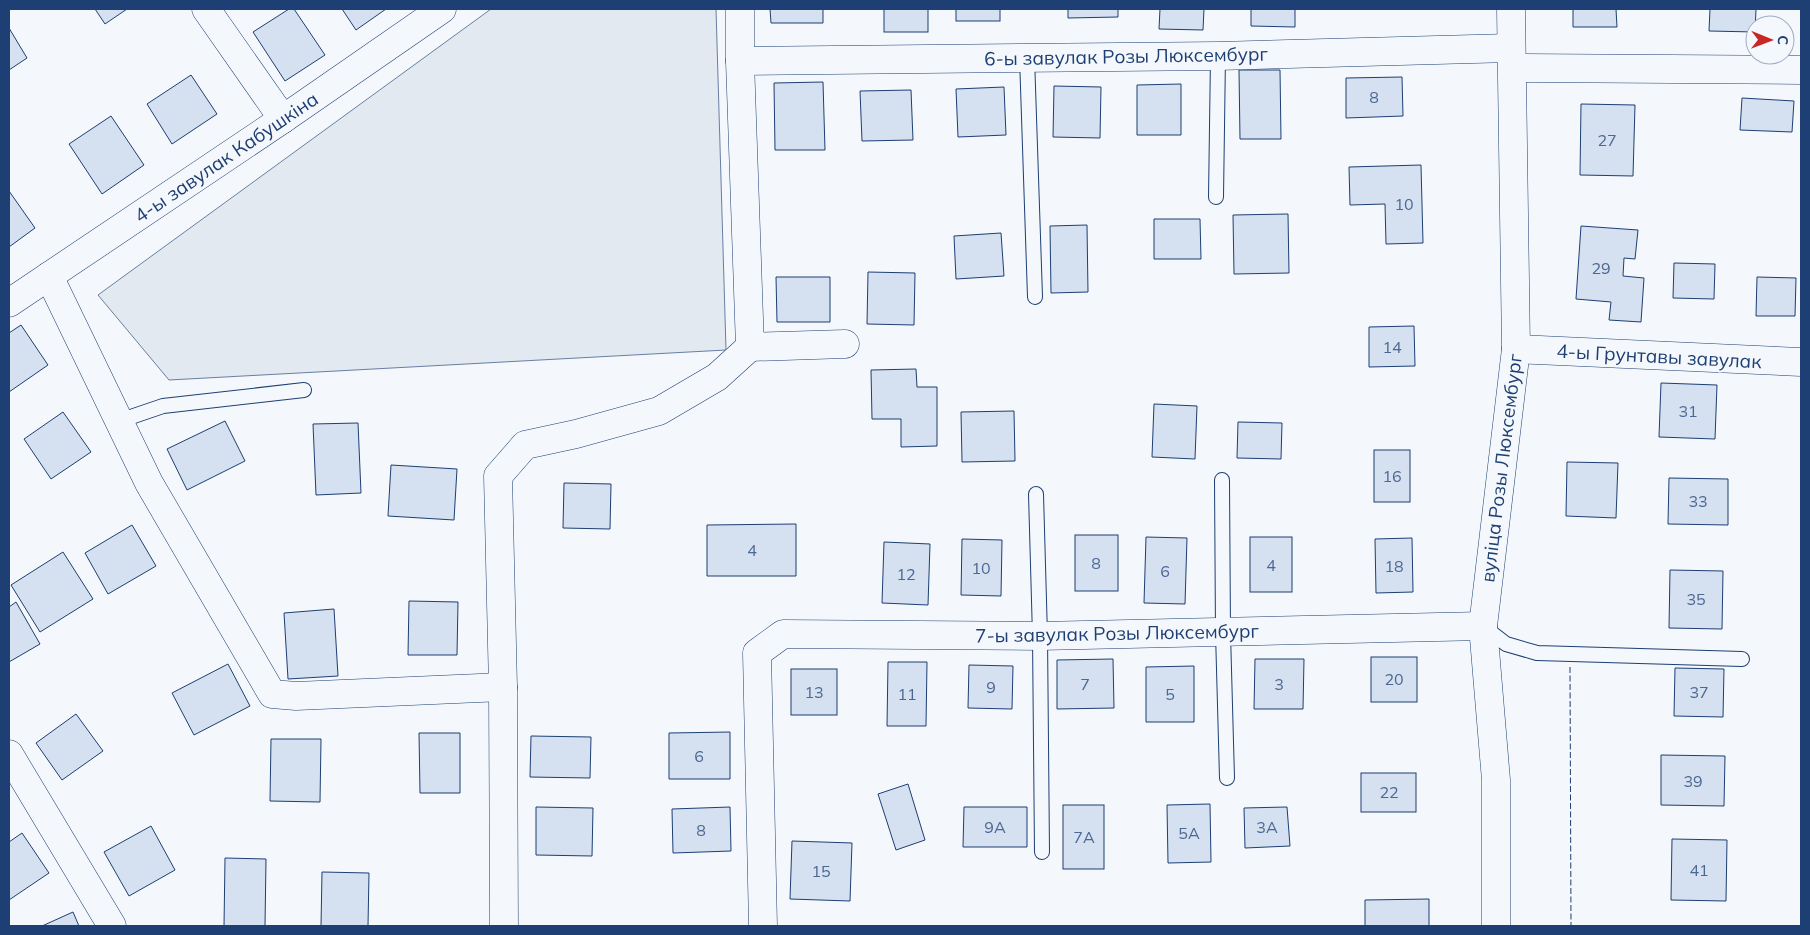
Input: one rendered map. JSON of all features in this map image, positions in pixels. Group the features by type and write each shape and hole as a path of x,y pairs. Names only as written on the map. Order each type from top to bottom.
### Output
{"street":[{"path":"206,9 283,119"},
{"name":"4-ы завулак Кабушкіна","path":"9,303 283,119 442,9"},
{"path":"740,9 740,61 750,347"},
{"name":"вуліца Розы Люксембург","path":"1496,926 1496,780 1483,626 1516,349 1511,9"},
{"name":"6-ы завулак Розы Люксембург","path":"740,61 1218,56 1512,58 1801,70"},
{"path":"49,276 148,484 272,694 296,696 503,687"},
{"path":"504,926 503,687 498,476 526,445 576,434 659,411 717,377 750,347 845,344"},
{"name":"4-ы Грунтавы завулак","path":"1516,349 1801,362"},
{"name":"7-ы завулак Розы Люксембург","path":"762,926 757,653 783,634 1040,636 1483,626"},
{"path":"9,754 112,926"}],"lane":[{"path":"1216,197 1218,56"},
{"path":"1027,58 1035,297"},
{"path":"119,421 163,406 304,390"},
{"path":"1222,480 1223,633 1227,778"},
{"path":"1036,494 1040,636 1042,852"},
{"path":"1483,626 1506,644 1538,653 1742,659"}],"shaded area":[{"path":"491,9 716,9 726,350 169,380 98,295"}],"building":[{"path":"95,9 127,9 105,24"},
{"path":"289,9 294,9 325,55 285,81 253,32"},
{"path":"342,9 386,9 356,30"},
{"path":"770,9 823,9 823,23 771,23"},
{"path":"884,9 928,9 928,32 884,32"},
{"path":"956,9 1000,9 1000,21 956,21"},
{"path":"1068,9 1118,9 1118,17 1068,18"},
{"path":"1160,9 1204,9 1203,30 1159,29"},
{"path":"1251,9 1295,9 1295,27 1251,26"},
{"path":"1573,9 1616,9 1617,27 1573,27"},
{"path":"1710,9 1756,9 1756,15 1745,15 1745,32 1709,31"},
{"path":"9,28 27,58 9,70"},
{"path":"1239,70 1280,70 1281,139 1240,139"},
{"path":"191,75 217,114 172,144 147,104"},
{"path":"1402,77 1403,116 1346,118 1346,78"},
{"path":"823,82 825,150 775,150 774,83"},
{"path":"1181,84 1181,135 1137,135 1137,85"},
{"path":"1054,86 1101,87 1100,138 1053,137"},
{"path":"1004,87 1006,135 958,137 956,89"},
{"path":"911,90 913,140 862,141 860,91"},
{"path":"1742,98 1794,101 1792,132 1740,130"},
{"path":"1581,104 1635,105 1633,176 1580,175"},
{"path":"111,116 144,165 102,194 69,144"},
{"path":"1421,165 1423,243 1386,244 1385,204 1350,205 1349,167"},
{"path":"9,191 35,228 9,247"},
{"path":"1288,214 1289,273 1234,274 1233,215"},
{"path":"1154,219 1200,219 1201,259 1154,259"},
{"path":"1087,225 1088,292 1051,293 1050,226"},
{"path":"1581,226 1638,230 1635,259 1624,258 1623,276 1644,278 1641,322 1609,320 1611,302 1576,299"},
{"path":"1001,233 1004,276 956,279 954,236"},
{"path":"1674,263 1715,264 1714,299 1673,298"},
{"path":"868,272 915,273 914,325 867,324"},
{"path":"776,277 830,277 830,322 777,322"},
{"path":"1757,277 1796,278 1795,316 1756,316"},
{"path":"21,325 48,365 9,392 9,333"},
{"path":"1414,326 1415,366 1369,367 1369,327"},
{"path":"916,369 917,387 937,387 937,446 901,447 901,419 872,419 871,370"},
{"path":"1661,383 1717,385 1715,439 1659,437"},
{"path":"1154,404 1197,406 1195,459 1152,457"},
{"path":"1014,411 1015,461 962,462 961,412"},
{"path":"63,412 91,452 51,479 24,439"},
{"path":"225,421 245,461 187,490 167,449"},
{"path":"1238,422 1282,423 1281,459 1237,458"},
{"path":"358,423 361,493 316,495 313,424"},
{"path":"1374,450 1410,450 1410,502 1374,502"},
{"path":"1567,462 1618,463 1616,518 1566,516"},
{"path":"391,465 457,469 454,520 388,516"},
{"path":"1669,478 1728,479 1728,525 1668,524"},
{"path":"564,483 611,484 610,529 563,528"},
{"path":"796,524 796,576 707,576 707,525"},
{"path":"132,525 156,566 108,594 85,553"},
{"path":"1075,535 1118,535 1118,591 1075,591"},
{"path":"1146,537 1187,538 1185,604 1144,603"},
{"path":"1250,537 1292,537 1292,592 1250,592"},
{"path":"1412,538 1413,592 1376,593 1375,539"},
{"path":"962,539 1002,540 1001,596 961,595"},
{"path":"884,542 930,544 928,605 882,603"},
{"path":"63,552 93,599 40,632 11,585"},
{"path":"1670,570 1723,571 1722,629 1669,628"},
{"path":"409,601 458,602 457,655 408,655"},
{"path":"16,602 40,644 9,662 9,607"},
{"path":"334,609 338,676 288,679 284,613"},
{"path":"1371,657 1417,657 1417,702 1371,702"},
{"path":"1113,659 1114,708 1057,709 1057,660"},
{"path":"1255,659 1304,659 1303,709 1254,709"},
{"path":"888,662 927,662 926,726 887,726"},
{"path":"228,664 250,706 194,735 172,693"},
{"path":"969,665 1013,666 1012,709 968,708"},
{"path":"1194,666 1194,722 1146,722 1146,667"},
{"path":"1675,668 1724,669 1723,717 1674,716"},
{"path":"791,669 837,669 837,715 791,715"},
{"path":"76,714 103,751 62,780 36,743"},
{"path":"730,732 730,779 669,779 669,733"},
{"path":"419,733 460,733 460,793 420,793"},
{"path":"531,736 591,737 590,778 530,777"},
{"path":"271,739 321,739 320,802 270,801"},
{"path":"1661,755 1725,756 1724,806 1661,805"},
{"path":"1361,773 1416,773 1416,812 1361,812"},
{"path":"908,784 925,840 896,850 878,794"},
{"path":"1210,804 1211,862 1168,863 1167,805"},
{"path":"1063,805 1104,805 1104,869 1063,869"},
{"path":"536,807 593,808 592,856 536,855"},
{"path":"730,807 731,851 673,853 672,809"},
{"path":"964,807 1027,807 1027,847 963,847"},
{"path":"1287,807 1290,846 1245,848 1244,808"},
{"path":"151,826 175,870 129,896 104,852"},
{"path":"22,833 49,873 9,900 9,842"},
{"path":"1672,839 1727,840 1726,901 1671,900"},
{"path":"792,841 852,843 850,901 790,899"},
{"path":"225,858 266,859 265,926 224,926"},
{"path":"322,872 369,873 368,926 321,926"},
{"path":"1429,899 1429,926 1365,926 1365,900"},
{"path":"73,912 79,926 42,926"}],"fence":[{"path":"1570,667 1571,926"}]}
